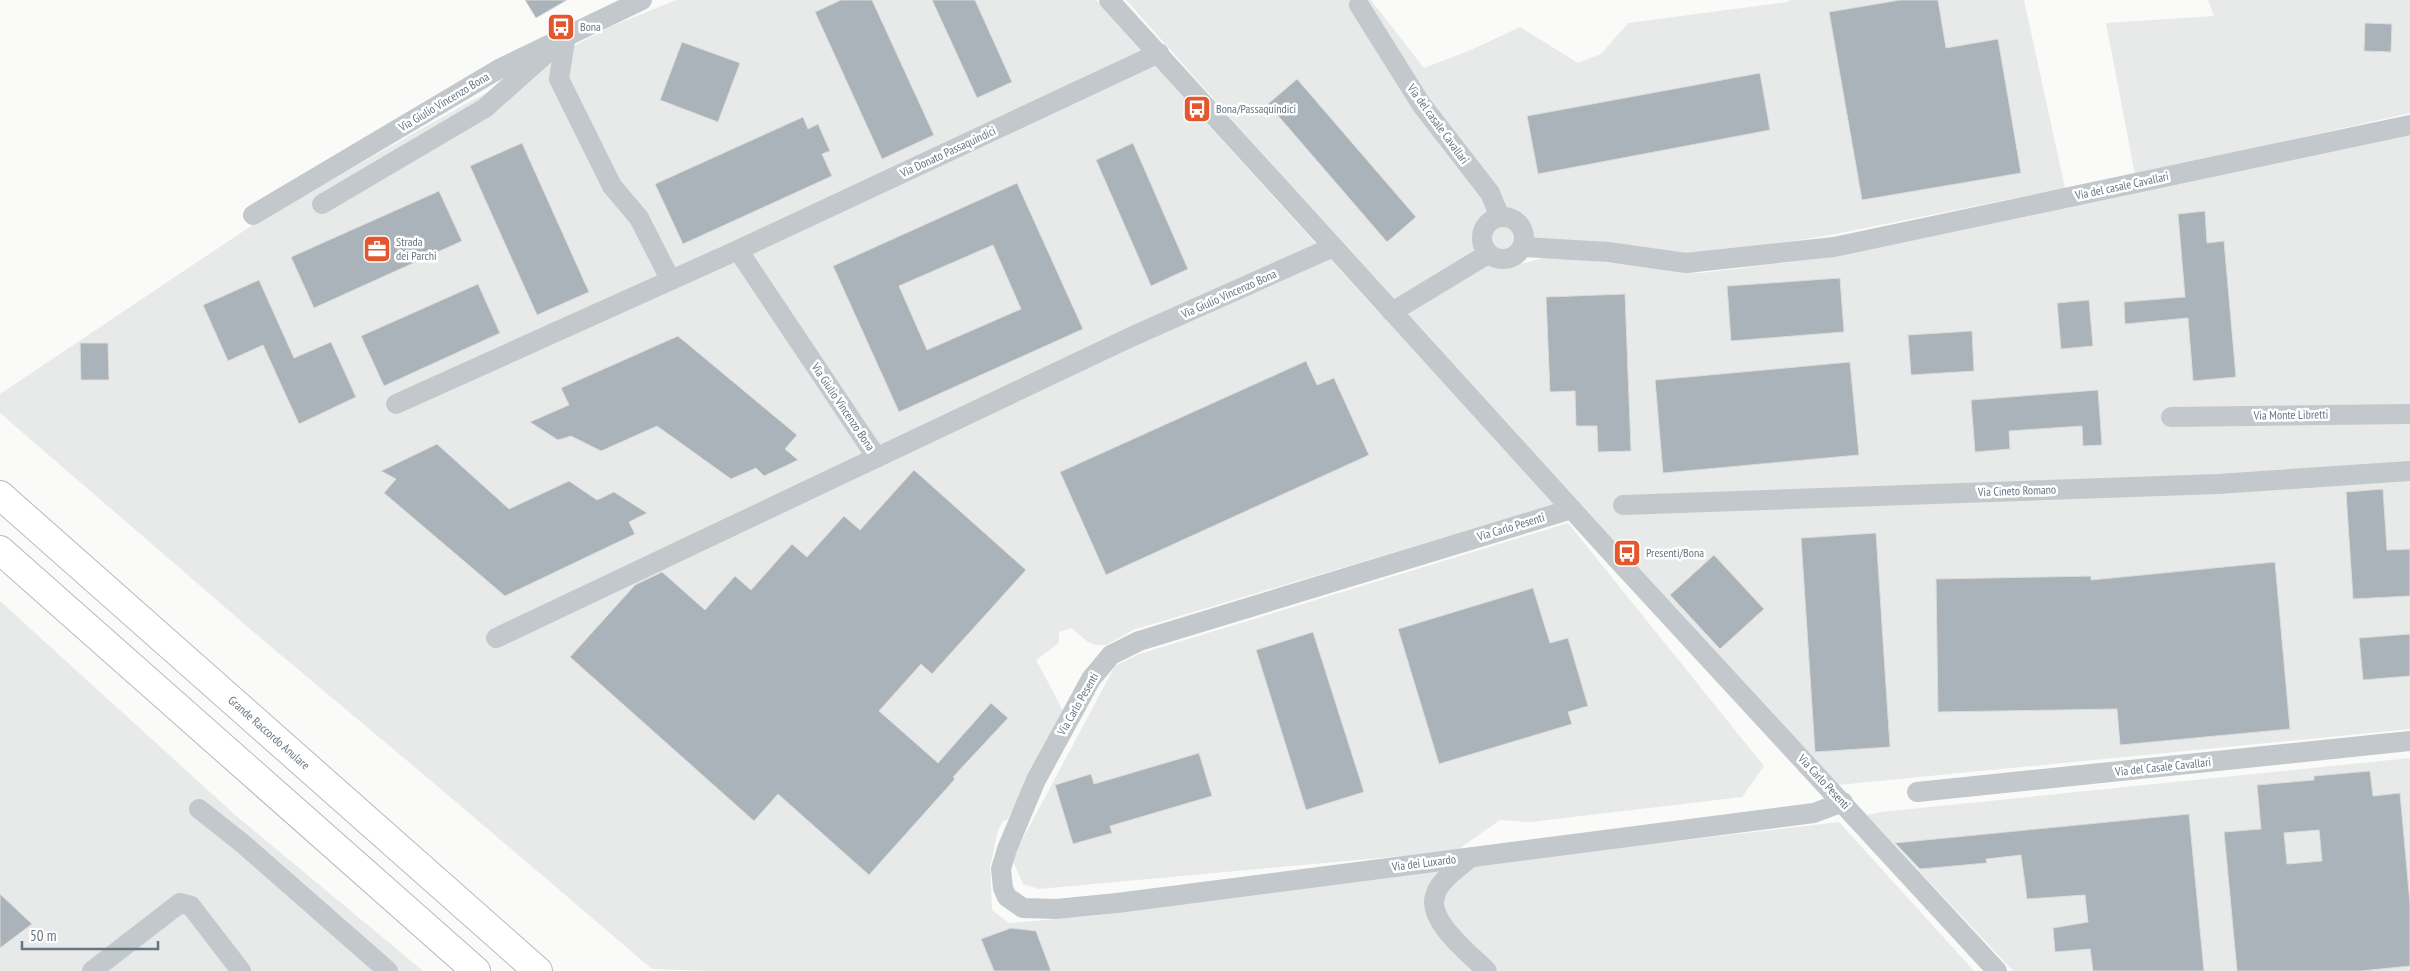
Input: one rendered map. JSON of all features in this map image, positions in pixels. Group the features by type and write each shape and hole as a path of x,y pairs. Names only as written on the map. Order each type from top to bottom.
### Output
{"highway":[{"name":"Grande Raccordo Anulare","path":"0,495 538,971"},
{"path":"0,550 476,971"}],"street":[{"name":"Via Giulio Vincenzo Bona","path":"253,215 499,69 566,35 642,0"},
{"path":"1109,0 1572,509"},
{"name":"Via del casale Cavallari","path":"1359,5 1421,104 1490,193 1500,217"},
{"path":"322,204 485,108 566,35"},
{"path":"566,35 559,79 612,186 639,218 670,280"},
{"name":"Via Donato Passaquindici","path":"738,250 1158,53"},
{"name":"Via del casale Cavallari","path":"1523,248 1608,252 1686,263 1834,247 2410,125"},
{"path":"1500,217 1506,217 1518,223 1524,234 1523,248 1513,258 1507,260 1494,258 1488,254 1482,242 1484,229 1488,224 1500,217"},
{"name":"Via Giulio Vincenzo Bona","path":"738,250 877,458 1131,337 1333,247"},
{"path":"396,404 738,250"},
{"path":"1392,312 1488,254"},
{"name":"Via Monte Libretti","path":"2172,417 2410,414"},
{"path":"496,638 877,458"},
{"name":"Via Cineto Romano","path":"1623,505 2218,484 2410,471"},
{"name":"Via Carlo Pesenti","path":"1007,897 1002,878 1002,863 1036,780 1091,679 1111,655 1139,641 1572,509 1998,971"},
{"name":"Via del Casale Cavallari","path":"1917,792 2410,741"},
{"name":"Via dei Luxardo","path":"1007,897 1023,908 1056,909 1814,813 1843,802"},
{"path":"200,809 242,843 388,971"},
{"path":"1471,857 1443,882 1435,894 1433,907 1442,926 1487,971"},
{"path":"92,971 180,903 191,906 241,971"}],"shaded area":[{"path":"676,0 1096,0 1316,244 1556,504 1133,630 1106,645 1096,645 1088,642 1071,628 1059,632 1059,643 1036,660 1065,714 1007,820 1003,821 998,830 990,867 992,910 1009,923 1092,916 1411,872 1839,822 1974,971 710,971 652,969 270,646 0,413 0,394 257,222 469,102 612,26"},
{"path":"1126,0 1371,0 1424,68 1471,50 1520,27 1578,63 1601,54 1628,23 1788,2 1790,0 2024,0 2065,188 1825,236 1717,253 1685,255 1574,240 1535,241 1521,264 1550,256 1701,273 1815,259 2410,135 2410,729 1838,785 1412,322"},
{"path":"2208,0 2410,0 2410,113 2135,175 2106,23 2214,16"},
{"path":"1568,523 1764,766 1742,797 1530,822 1500,820 1456,851 1039,889 1023,884 1012,859 1115,666 1139,654"},
{"path":"0,601 234,814 423,971 0,971"},
{"path":"2410,758 2410,971 2013,971 1867,815 1881,812"}],"building":[{"path":"525,0 567,0 536,18"},
{"path":"841,0 872,0 934,135 882,159 815,12"},
{"path":"932,0 975,0 1012,82 977,98"},
{"path":"1900,0 1938,0 1946,48 1998,39 2021,173 1862,200 1829,12"},
{"path":"2365,23 2392,24 2391,52 2364,51"},
{"path":"682,42 740,63 718,122 660,100"},
{"path":"1760,73 1770,130 1538,174 1527,116"},
{"path":"1297,79 1416,217 1387,242 1268,104"},
{"path":"803,117 808,129 818,124 830,151 822,154 832,176 683,244 655,184"},
{"path":"522,143 589,292 537,315 470,166"},
{"path":"1133,143 1188,269 1151,286 1096,160"},
{"path":"1017,183 1083,329 899,412 833,266","holes":["993,245 1021,309 927,350 899,286"]},
{"name":"Strada dei Parchi","path":"439,191 462,241 314,308 291,257"},
{"path":"2205,211 2207,243 2224,241 2236,377 2193,381 2188,318 2125,324 2124,302 2185,297 2178,214"},
{"path":"1840,278 1844,332 1731,341 1727,286"},
{"path":"259,280 294,358 331,342 356,397 299,424 263,345 228,361 203,305"},
{"path":"478,284 500,333 384,386 361,336"},
{"path":"1625,294 1631,451 1598,452 1597,426 1576,426 1575,391 1550,392 1546,297"},
{"path":"2089,300 2093,346 2061,349 2057,303"},
{"path":"1972,331 1974,371 1911,375 1908,335"},
{"path":"678,336 797,435 785,449 798,460 764,476 756,468 731,479 657,426 601,451 571,436 558,440 530,422 569,405 561,388"},
{"path":"80,343 108,343 109,380 81,380"},
{"path":"1306,361 1317,385 1334,378 1369,455 1106,575 1060,472"},
{"path":"1850,362 1859,455 1663,473 1655,380"},
{"path":"2098,390 2102,445 2083,446 2082,426 2009,431 2010,449 1975,452 1971,400"},
{"path":"437,444 509,509 569,481 597,500 614,492 647,513 629,522 635,534 505,596 384,493 396,479 381,471"},
{"path":"914,470 1026,570 932,674 921,664 879,711 938,763 991,703 1008,718 953,777 955,779 869,875 778,794 754,821 570,657 635,585 662,572 705,610 735,576 751,590 792,544 807,557 844,516 860,530"},
{"path":"2383,489 2387,550 2410,549 2410,596 2353,599 2346,492"},
{"path":"1876,533 1890,747 1815,752 1801,538"},
{"path":"1714,555 1764,609 1720,649 1670,595"},
{"path":"2275,562 2290,729 2120,745 2117,709 1938,712 1936,579 2091,576 2091,580"},
{"path":"1533,588 1550,643 1568,638 1588,706 1568,712 1572,724 1439,764 1398,629"},
{"path":"1313,632 1364,792 1306,810 1256,650"},
{"path":"2410,634 2410,676 2363,680 2359,638"},
{"path":"1199,753 1212,796 1110,826 1112,833 1073,844 1055,785 1091,774 1094,784"},
{"path":"2370,771 2373,796 2400,793 2410,903 2410,966 2361,971 2237,971 2224,832 2261,829 2257,785 2314,780 2314,776","holes":["2319,830 2322,861 2287,864 2284,833"]},
{"path":"2189,814 2204,971 2093,971 2090,949 2055,952 2053,928 2088,922 2085,895 2027,899 2021,855 1986,859 1987,863 1920,869 1895,843"},
{"path":"0,894 32,924 0,948"},
{"path":"1011,928 1036,931 1051,971 994,971 981,939"}],"place":[{"name":"Bona","path":"561,27"},
{"name":"Bona/Passaquindici","path":"1197,109"},
{"name":"Strada dei Parchi","path":"377,249"},
{"name":"Presenti/Bona","path":"1627,553"}]}
